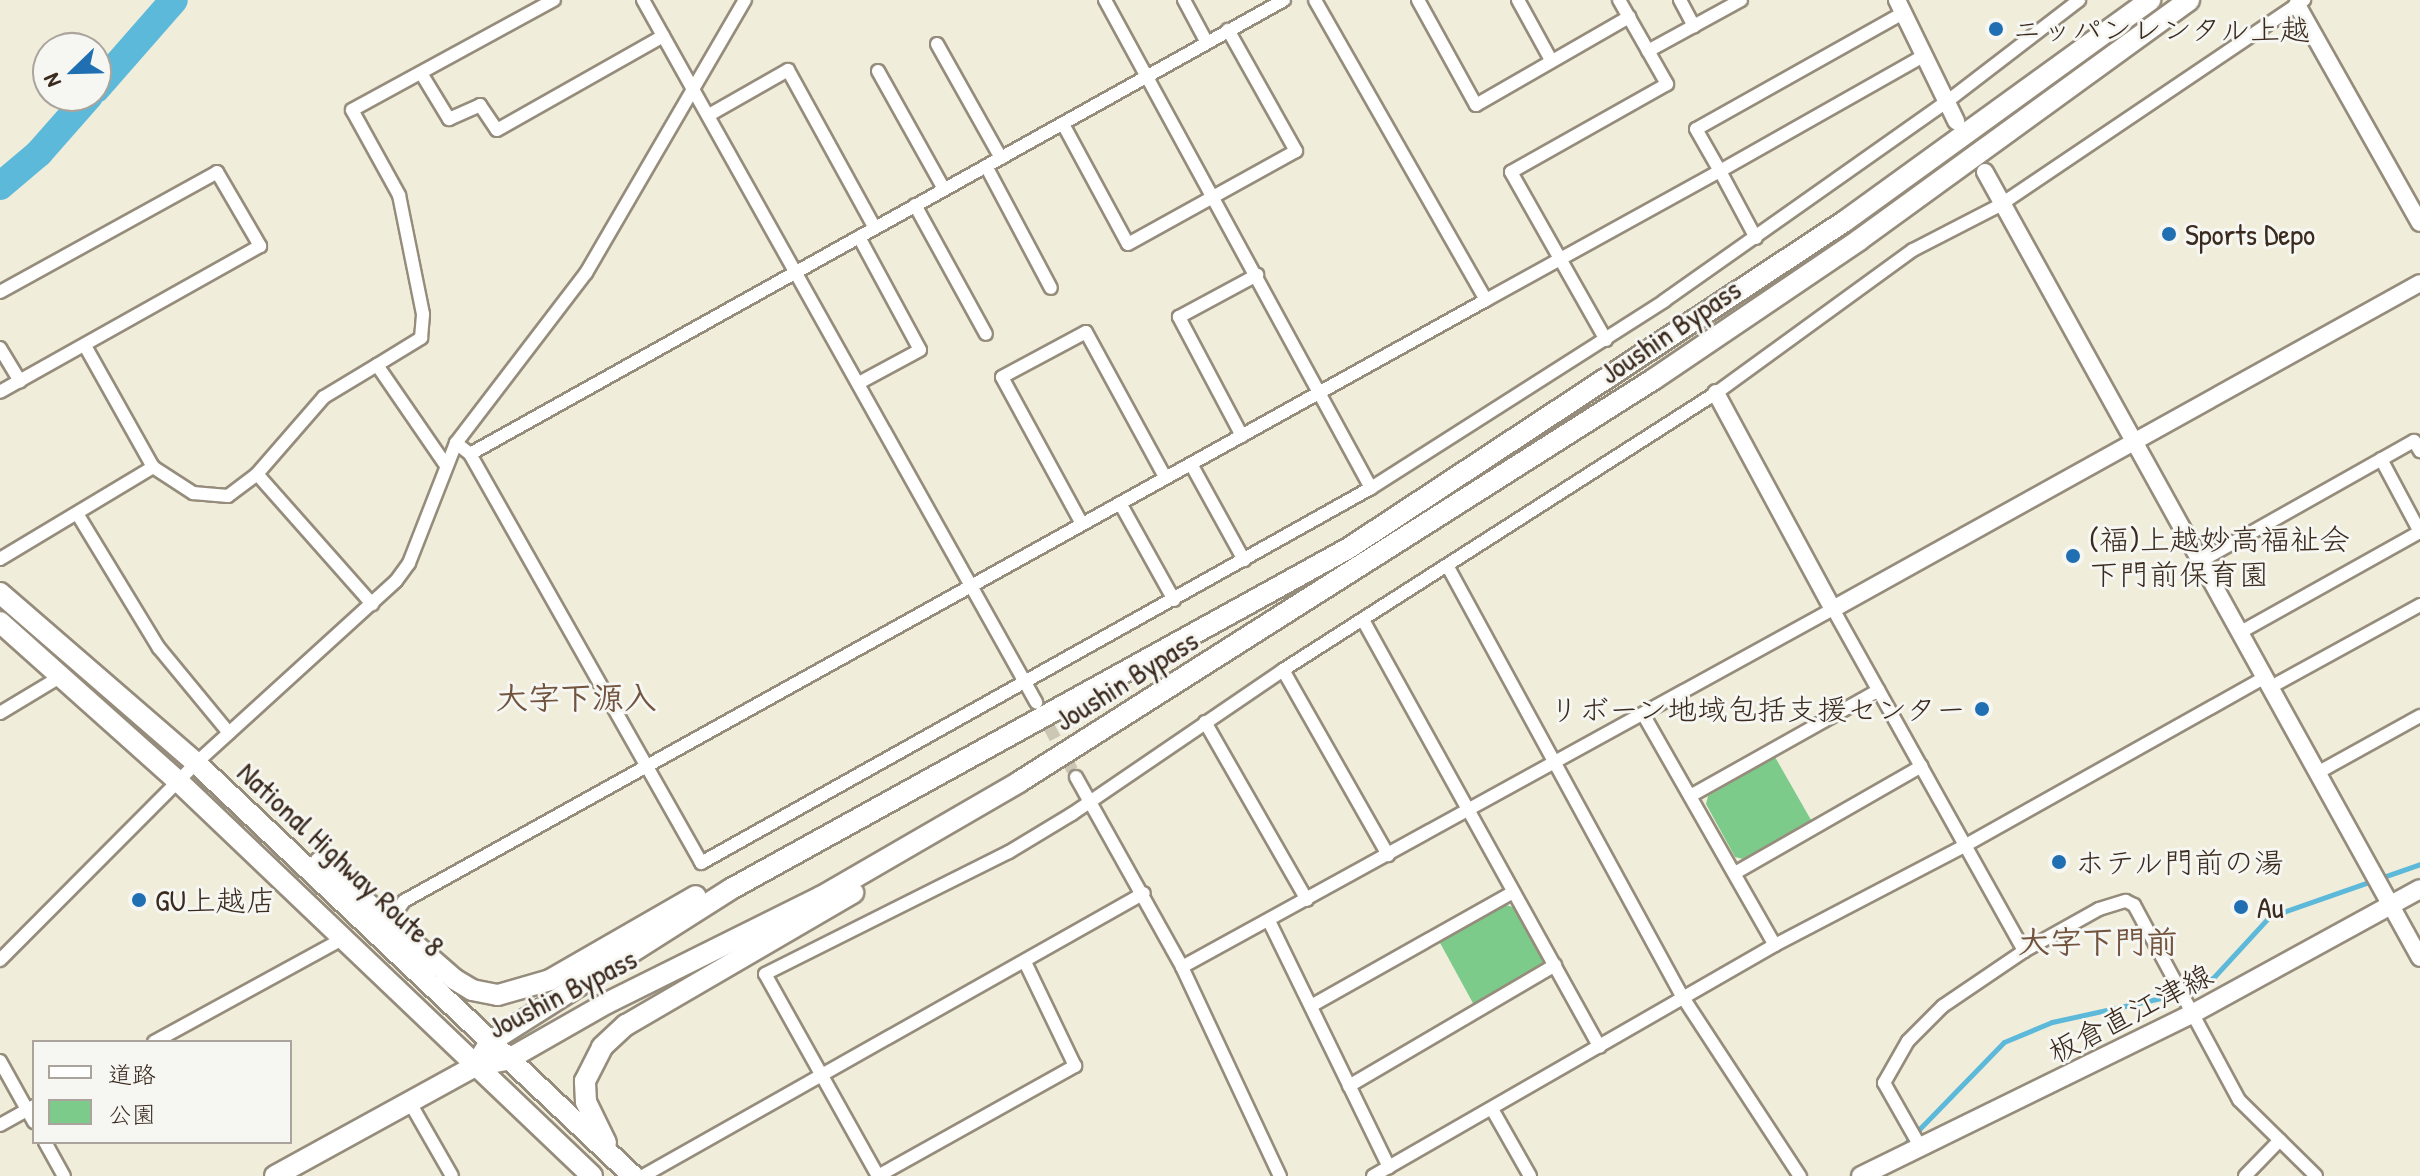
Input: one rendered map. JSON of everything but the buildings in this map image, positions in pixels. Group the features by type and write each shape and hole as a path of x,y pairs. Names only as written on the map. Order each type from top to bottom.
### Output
{"highway":[{"name":"Joushin Bypass","path":"475,1066 490,1042 837,827 957,767 1349,548 1845,221 2149,0"},
{"name":"Joushin Bypass","path":"475,1066 507,1060 607,1003 821,897 1019,782 1654,379 1859,240 2189,0"},
{"name":"National Highway Route 8","path":"0,593 196,763 262,826 323,865 507,1060 633,1176"},
{"name":"National Highway Route 8","path":"0,622 63,675 178,781 592,1176"},
{"path":"617,1161 586,1102 585,1081 602,1047 626,1025 825,911 1019,782"},
{"path":"384,928 462,985 481,993 511,993 550,980 726,879 837,827"},
{"path":"275,1176 475,1066"}],"main road":[{"name":"板倉直江津線","path":"1861,1176 2190,1015 2391,909 2420,889"}],"street":[{"path":"85,346 153,467 177,487 219,498 239,490 257,474 324,397 421,338 423,314 399,195 352,110 554,0"},
{"path":"643,0 1036,702"},
{"path":"0,960 196,763 372,604 409,563 445,464 456,443 586,273 745,0"},
{"path":"1105,0 1371,488"},
{"path":"1184,0 1206,41"},
{"path":"470,454 1284,0"},
{"path":"1315,0 1486,300"},
{"path":"1418,0 1476,105 1629,17"},
{"path":"1518,0 1551,60"},
{"path":"1606,340 1511,172 1667,84 1619,0"},
{"path":"1680,0 1694,26"},
{"path":"1648,51 1741,0"},
{"path":"456,443 470,454 701,863 1022,679 1174,600 1371,488 1606,340 1756,238 1945,103 2079,0"},
{"path":"1026,964 1075,1066 878,1176 765,974 1009,852 1283,670 1716,393 1913,250 2000,205 2300,2 2420,223"},
{"path":"1756,238 1696,129 1900,6 1956,121"},
{"path":"1063,124 1128,244 1296,151 1228,30"},
{"path":"421,73 449,119 480,105 497,130 663,36"},
{"path":"937,44 1001,158"},
{"path":"384,928 404,901 1923,56"},
{"path":"709,115 788,70 875,228"},
{"path":"878,71 944,189"},
{"path":"986,166 1051,288"},
{"path":"0,292 217,172 260,246 0,392"},
{"path":"1985,172 2000,205 2420,958"},
{"path":"915,205 986,334"},
{"path":"859,237 920,350 859,383"},
{"path":"1242,436 1179,317 1257,275"},
{"path":"1182,967 1470,811 2132,440 2420,283"},
{"path":"1082,524 1002,377 1086,332 1165,477"},
{"path":"0,348 20,381"},
{"path":"377,365 445,464"},
{"path":"1716,393 2024,951"},
{"path":"2199,562 2414,441 2420,451"},
{"path":"2239,633 2420,532 2381,459"},
{"path":"1191,464 1244,560"},
{"path":"0,559 78,515 153,467"},
{"path":"257,474 372,604"},
{"path":"1120,503 1174,600"},
{"path":"78,515 159,648 229,733"},
{"path":"1448,567 1684,999 1800,1176"},
{"path":"1373,1176 1775,945 2266,683 2420,605"},
{"path":"1363,620 1600,1047"},
{"path":"1283,670 1388,855"},
{"path":"0,713 63,675"},
{"path":"1692,795 1879,690"},
{"path":"1643,714 1775,945"},
{"path":"2317,773 2420,716"},
{"path":"1205,722 1307,900"},
{"path":"1735,873 1922,766"},
{"path":"1076,777 1144,893 1182,967 1280,1176"},
{"path":"1311,1006 1513,892"},
{"path":"643,1176 822,1073 1026,964 1144,893"},
{"path":"1921,1148 1884,1083 1888,1069 1943,1006 2024,951 2099,909 2126,901 2134,905 2190,1015 2239,1100 2316,1176"},
{"path":"1269,921 1389,1167"},
{"path":"158,1040 344,938"},
{"path":"1349,1086 1555,965"},
{"path":"0,1061 32,1113 0,1125"},
{"path":"409,1101 452,1176"},
{"path":"1492,1109 1530,1176"},
{"path":"2245,1176 2280,1140"},
{"path":"46,1144 64,1176"}],"green space":[{"path":"1775,757 1811,820 1743,859 1735,857 1706,804 1708,796"},
{"path":"1506,905 1513,907 1545,961 1474,1005 1439,941"}],"waterway":[{"path":"112,71 174,0"},
{"path":"0,186 39,153 75,112"},
{"path":"1898,1151 2004,1042 2052,1022 2170,996 2213,978 2269,917 2420,864"}],"tunnel":[{"path":"1041,712 1076,777"}],"place":[{"name":"ニッパンレンタル上越","path":"1996,29"},
{"name":"Sports Depo","path":"2169,234"},
{"name":"(福)上越妙高福祉会 下門前保育園","path":"2073,556"},
{"name":"リボーン地域包括支援センター","path":"1982,709"},
{"name":"ホテル門前の湯","path":"2059,862"},
{"name":"GU上越店","path":"139,900"},
{"name":"Au","path":"2241,907"}],"district":[{"name":"大字下源入","path":"576,698"},
{"name":"大字下門前","path":"2098,942"}]}
